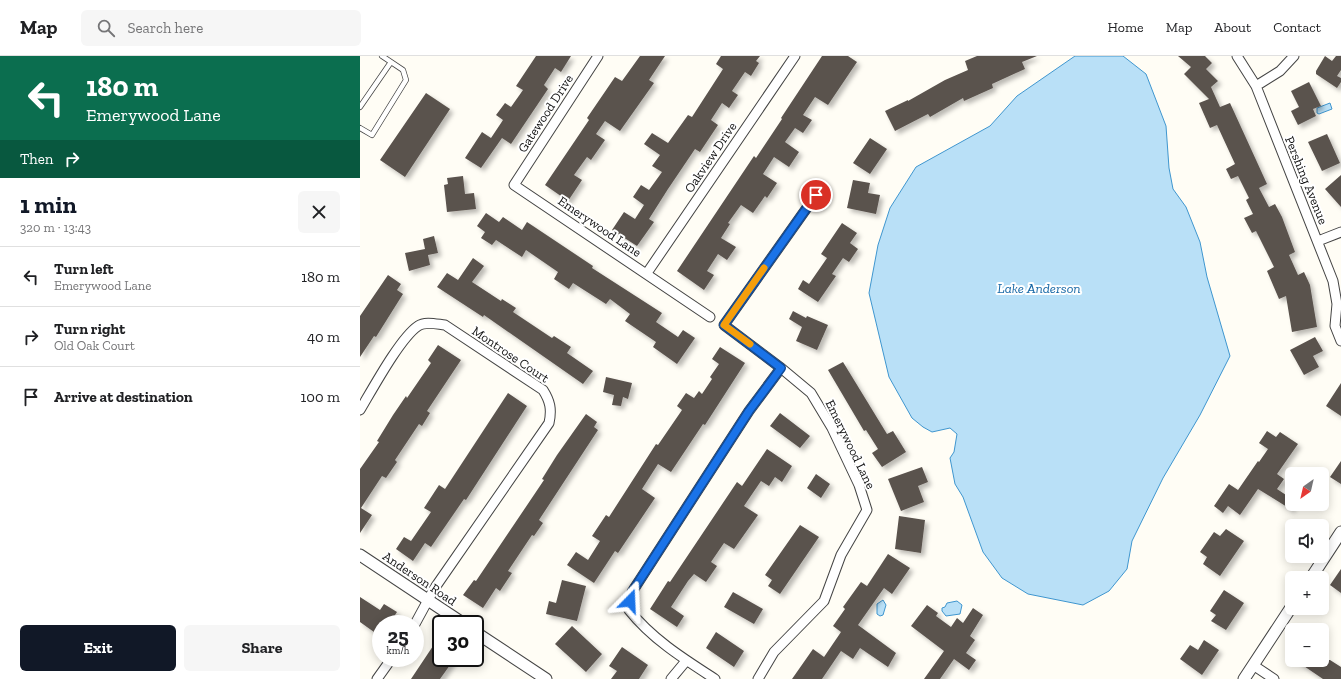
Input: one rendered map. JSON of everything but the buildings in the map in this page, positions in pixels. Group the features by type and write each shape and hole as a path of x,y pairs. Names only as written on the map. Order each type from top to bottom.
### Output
{"street":[{"name":"Gatewood Drive","path":"514,184 598,56"},
{"name":"Oakview Drive","path":"646,273 794,56"},
{"name":"Pershing Avenue","path":"1237,56 1256,86 1334,281 1337,304 1335,326 1341,341"},
{"path":"1256,86 1280,72 1294,56"},
{"name":"Emerywood Lane","path":"514,184 710,317"},
{"name":"Emerywood Lane","path":"758,679 774,652 824,601 841,555 867,510 859,484 832,428 811,392 724,325 816,195"},
{"path":"1318,241 1341,232"},
{"name":"Montrose Court","path":"360,410 407,335 419,326 432,323 445,325 543,390 550,401 551,413 549,423 428,601 420,615"},
{"path":"714,679 686,660 641,625 629,610 632,592 749,411 781,368"},
{"path":"1316,571 1340,537"},
{"name":"Anderson Road","path":"360,555 450,615"},
{"path":"1244,679 1286,615"},
{"path":"484,638 546,679"},
{"path":"671,679 686,660"},
{"path":"1253,665 1274,679"},
{"path":"377,679 386,667"}],"lane":[{"path":"360,128 372,135 406,80 403,70 382,56"},
{"path":"360,107 391,62"}],"water":[{"name":"Lake Anderson","path":"1075,56 1123,56 1146,74 1166,126 1169,168 1173,189 1186,207 1200,242 1207,277 1230,356 1200,415 1163,478 1132,541 1127,569 1109,591 1083,605 1028,594 1002,578 983,552 963,497 955,484 950,458 954,452 957,434 950,428 932,432 912,418 889,377 869,293 878,245 890,208 916,167 990,126 1017,96"},
{"path":"1330,103 1332,109 1319,114 1317,113 1317,108"},
{"path":"883,600 886,605 883,615 880,616 877,614 877,604"},
{"path":"957,601 962,605 960,614 946,616 942,611 942,608 945,607 947,603"}],"slow traffic":[{"path":"750,344 724,325 764,268"}],"route":[{"path":"630,601 632,592 749,411 781,368 724,325 816,195"}]}
